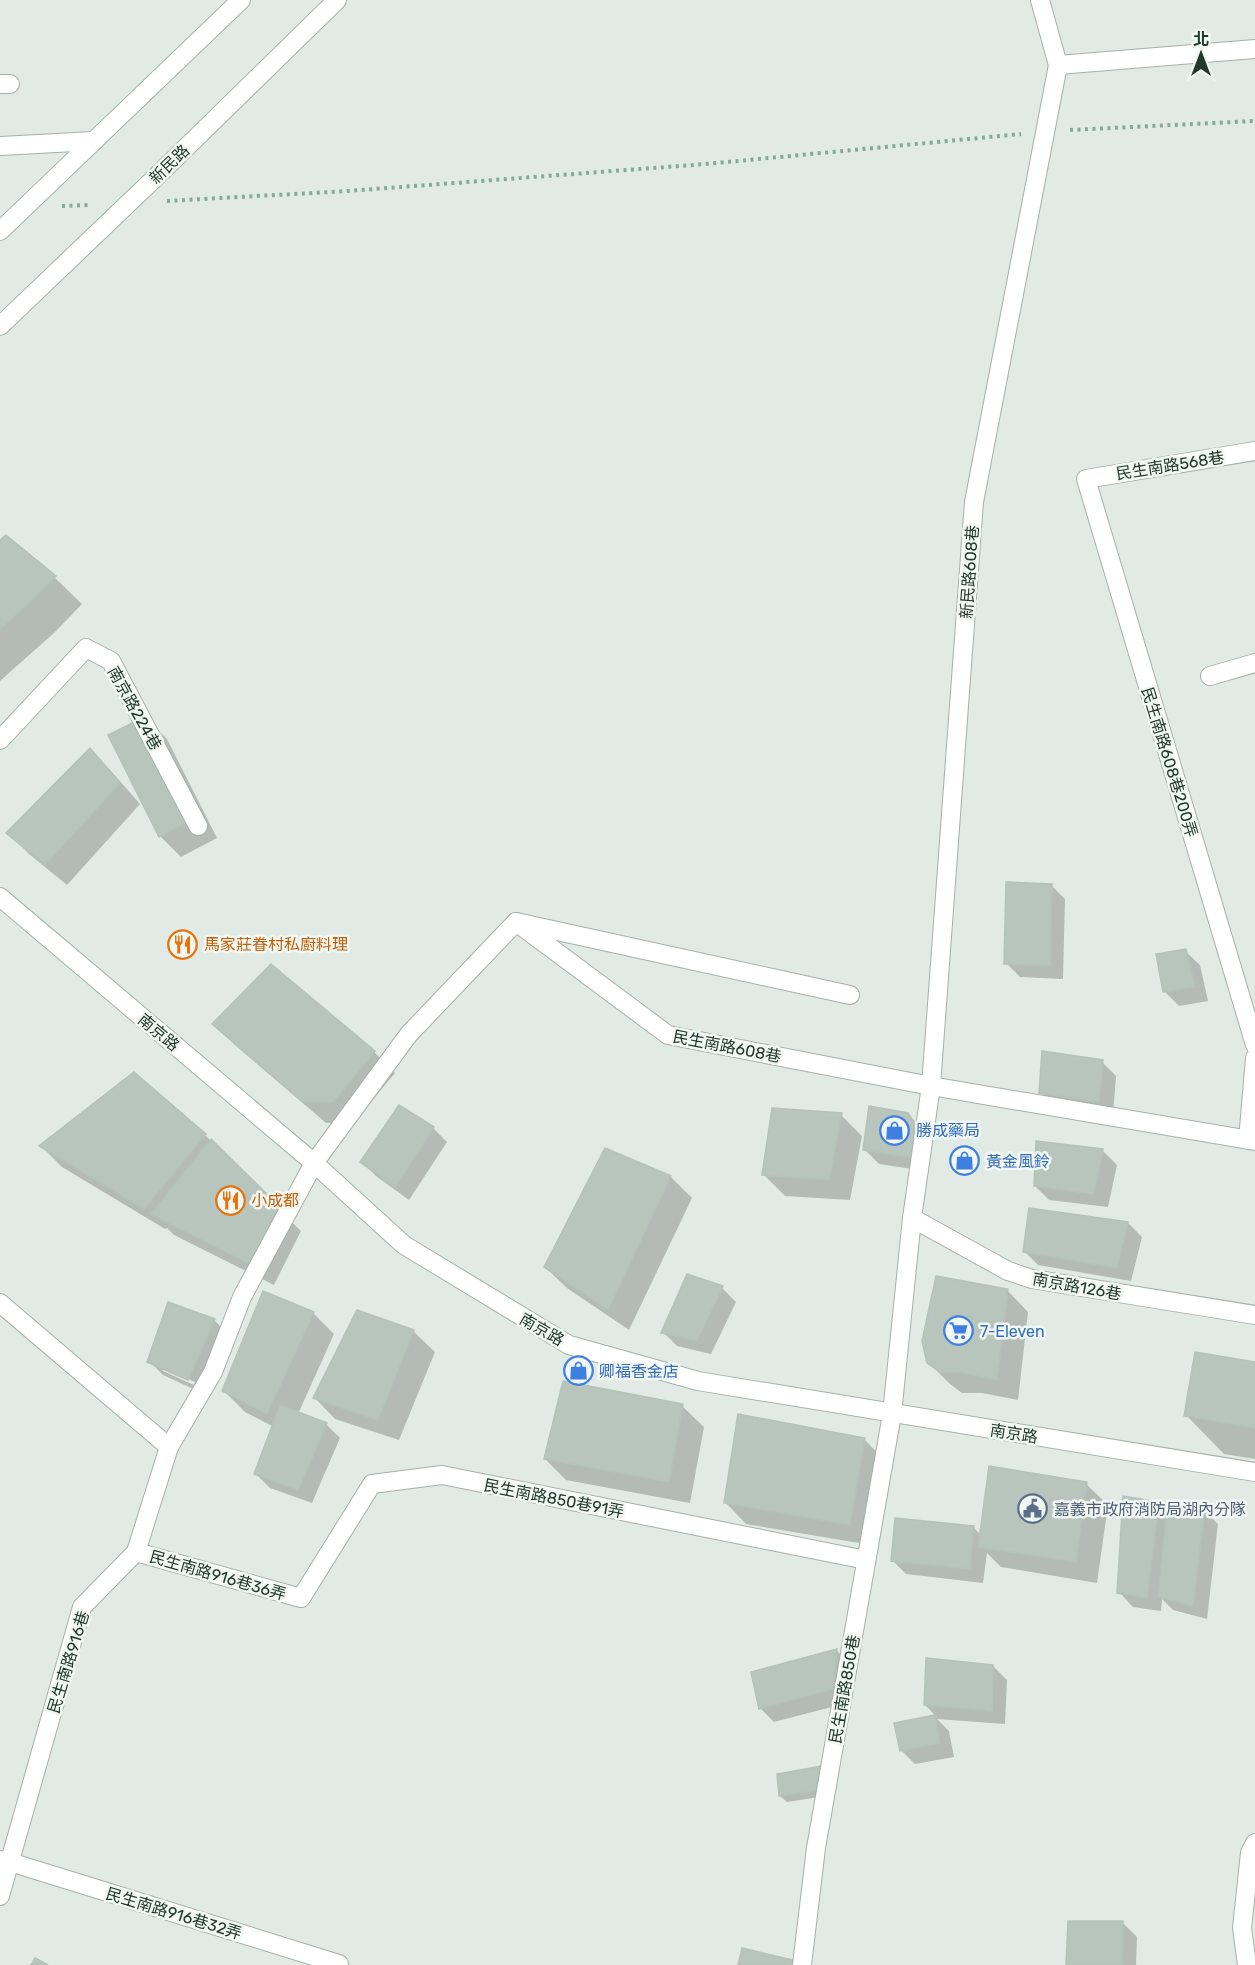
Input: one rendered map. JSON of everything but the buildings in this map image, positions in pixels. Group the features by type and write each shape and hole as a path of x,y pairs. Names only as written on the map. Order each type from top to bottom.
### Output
{"street":[{"path":"0,231 241,0"},
{"name":"新民路","path":"0,326 337,0"},
{"path":"1040,0 1059,65 1255,49"},
{"name":"新民路608巷","path":"931,1086 974,502 1059,65"},
{"path":"0,146 94,141"},
{"name":"民生南路568巷","path":"1086,479 1255,451"},
{"name":"民生南路608巷200弄","path":"1086,479 1255,1045"},
{"name":"南京路224巷","path":"0,740 86,648 111,661 198,826"},
{"path":"1210,676 1255,663"},
{"name":"南京路","path":"0,897 314,1163 404,1245 569,1345 698,1381 1255,1472"},
{"path":"314,1163 409,1034 516,922 850,995"},
{"name":"民生南路608巷","path":"516,922 668,1035 931,1086 1252,1140 1255,1058"},
{"path":"892,1414 912,1218 931,1086"},
{"name":"民生南路916巷","path":"0,1896 5,1861 82,1607 136,1552 169,1447 213,1372 242,1297 314,1163"},
{"name":"南京路126巷","path":"912,1218 1008,1270 1032,1280 1255,1315"},
{"path":"0,1303 169,1447"},
{"name":"民生南路850巷","path":"802,1965 816,1848 892,1414"},
{"name":"民生南路850巷91弄","path":"301,1598 372,1485 442,1475 866,1560"},
{"name":"民生南路916巷36弄","path":"136,1552 301,1598"},
{"path":"1247,1965 1242,1928 1250,1853 1255,1843"},
{"name":"民生南路916巷32弄","path":"5,1861 339,1964"}],"path":[{"path":"23,208 348,191 706,164 1046,132 1255,121"}],"place":[{"name":"馬家莊眷村私廚料理","path":"183,944"},
{"name":"勝成藥局","path":"895,1130"},
{"name":"黃金風鈴","path":"965,1161"},
{"name":"小成都","path":"230,1200"},
{"name":"7-Eleven","path":"959,1331"},
{"name":"卿福香金店","path":"578,1371"},
{"name":"嘉義市政府消防局湖內分隊","path":"1033,1509"}]}
